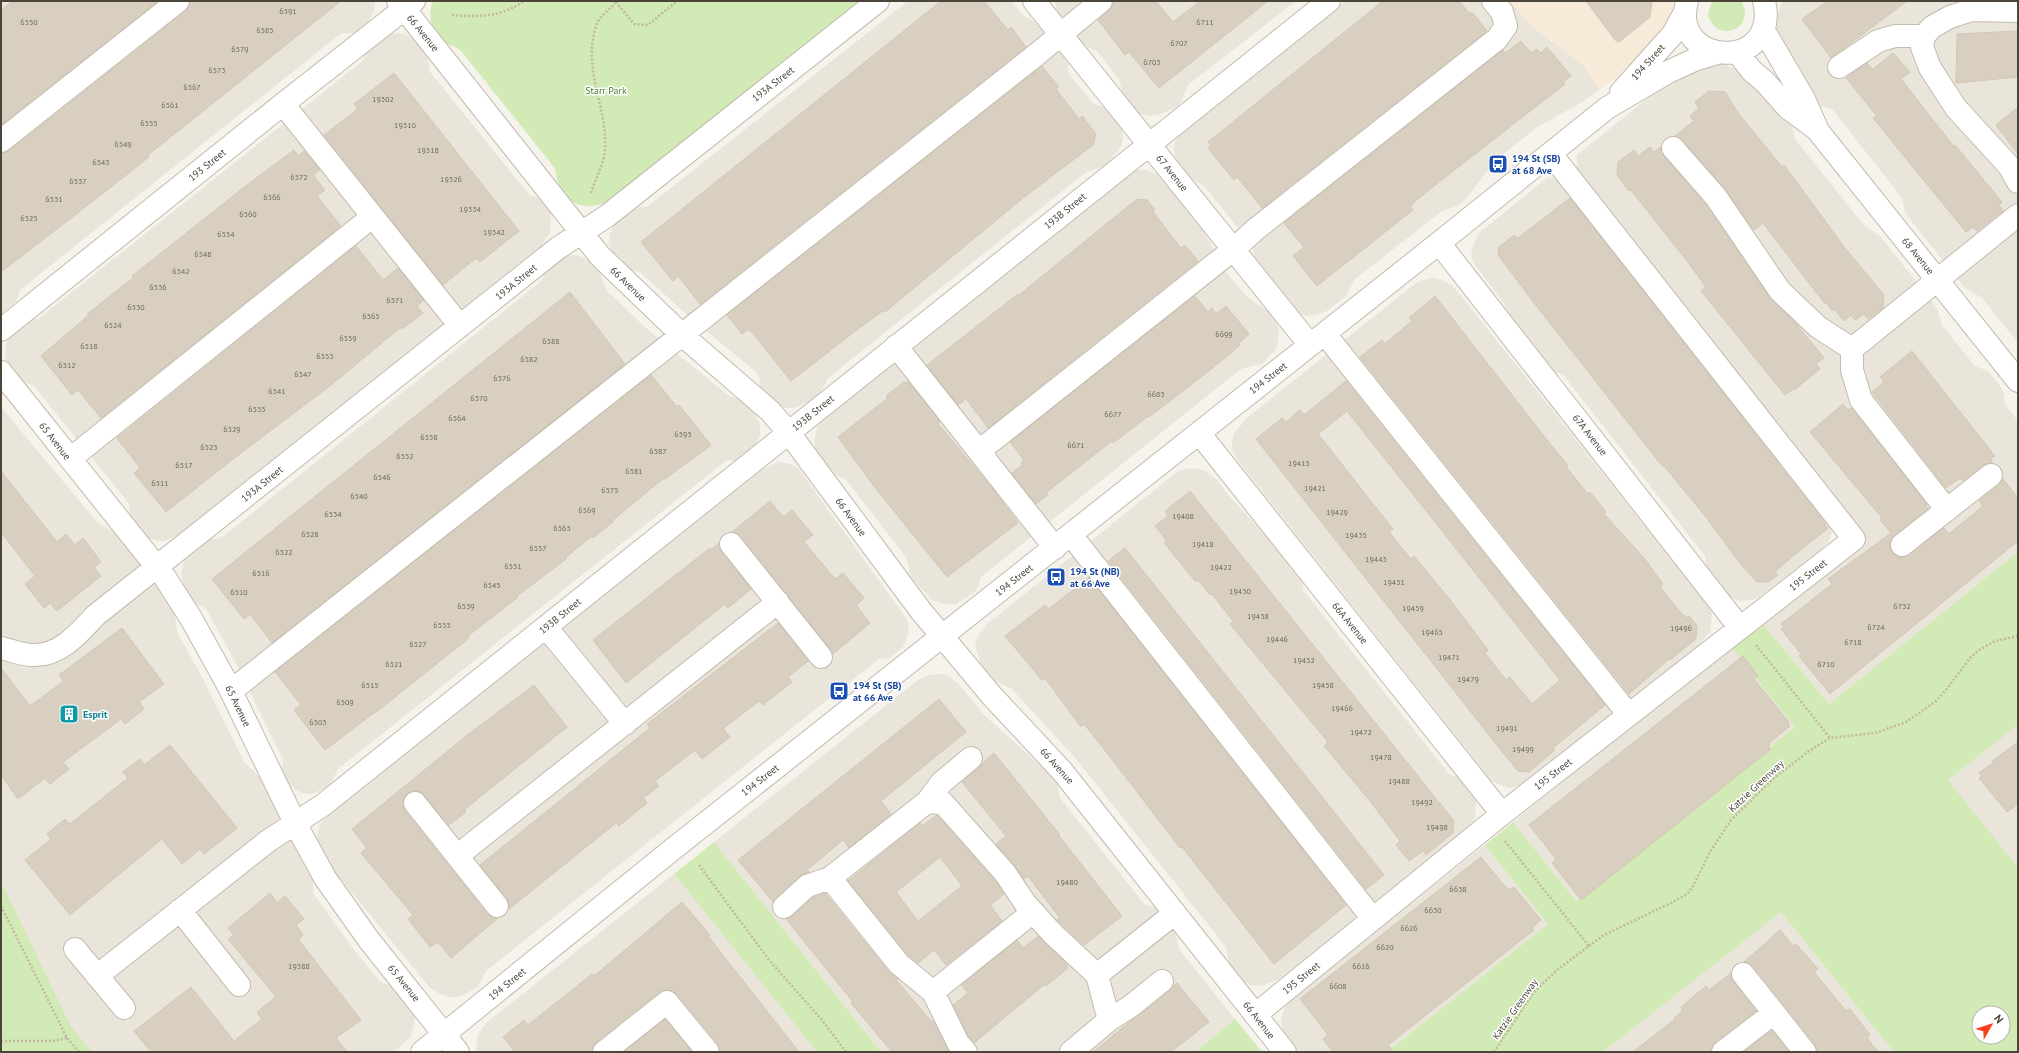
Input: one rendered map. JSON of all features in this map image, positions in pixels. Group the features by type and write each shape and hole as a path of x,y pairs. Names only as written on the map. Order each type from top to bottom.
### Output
{"street":[{"path":"1,141 178,1"},
{"name":"193A Street","path":"1,648 34,656 56,651 76,636 96,615 558,248 607,216 878,1"},
{"name":"67 Avenue","path":"1034,1 1234,249 1318,339 1629,715"},
{"path":"231,692 1101,1"},
{"name":"193B Street","path":"97,976 268,840 323,805 1148,144 1329,1"},
{"path":"979,451 1234,249 1256,229 1497,39 1506,26 1502,12 1493,1"},
{"path":"1763,29 1766,20 1766,2"},
{"name":"66 Avenue","path":"405,4 581,232 616,274 681,334 770,411 789,433 942,636 992,696 1062,770 1285,1052"},
{"name":"193 Street","path":"1,330 283,104 405,4"},
{"name":"194 Street","path":"422,1052 680,844 1552,154 1607,108 1673,34 1686,6"},
{"name":"68 Avenue","path":"1686,6 1687,27 1695,40 1707,49 1727,53 1788,108 1818,131 2018,381"},
{"path":"2018,11 1972,10 1950,17 1932,27 1924,36 1922,47 1930,68 1956,108 2009,166 2018,182"},
{"name":"194 Street","path":"1607,108 1654,80 1687,63 1751,46 1763,29"},
{"name":"68 Avenue","path":"1763,29 1804,99 1818,131"},
{"path":"1839,67 1878,41 1895,36 1924,36"},
{"path":"283,104 460,326"},
{"path":"1673,148 1716,197 1780,291 1818,327 1852,349"},
{"name":"195 Street","path":"1255,1014 1502,814 1629,715 1747,635 1854,539 1552,154"},
{"path":"1852,349 2018,215"},
{"path":"70,459 372,217"},
{"name":"67A Avenue","path":"1439,243 1747,635"},
{"path":"896,346 979,451 1063,542 1373,919"},
{"path":"1852,349 1852,370 1861,400 1947,510"},
{"name":"65 Avenue","path":"1,372 157,567 192,620 231,692 295,823 325,878 369,940 458,1052"},
{"name":"66A Avenue","path":"1199,433 1502,814"},
{"path":"1902,545 1991,475"},
{"path":"731,544 821,657"},
{"path":"457,856 778,602"},
{"path":"546,627 624,724"},
{"path":"784,907 807,886 830,878 927,802 941,783 971,758"},
{"path":"927,802 943,803 1005,873 1024,903 1052,933 1097,975 1109,1020"},
{"path":"415,803 497,906"},
{"path":"830,878 899,964 933,992 958,1043 966,1052"},
{"path":"180,910 239,985"},
{"path":"933,992 1033,912"},
{"path":"1097,975 1175,913"},
{"path":"75,949 124,1008"},
{"path":"1743,974 1804,1052"},
{"path":"1071,1052 1109,1020 1131,1006 1162,981"},
{"path":"604,1052 668,1002 708,1052"},
{"path":"1723,1052 1774,1013"}],"path":[{"path":"452,14 493,16 509,11 524,1"},
{"path":"591,193 605,151 604,127 592,67 592,52 596,26 603,13 616,1 634,24 648,25 677,3 677,1"},
{"path":"1747,635 1830,738"},
{"name":"Katzie Greenway","path":"1494,1052 1534,992 1557,970 1589,946 1614,930 1671,904 1687,894 1692,888 1720,835 1731,820 1774,778 1814,747 1830,738 1875,733 1906,722 1917,715 1942,694 1970,658 1979,650 1995,642 2018,636"},
{"path":"1505,840 1589,946"},
{"path":"699,865 769,960 822,1020 846,1052"},
{"path":"1,906 67,1038 79,1052"},
{"path":"1,1041 53,1041 67,1038"}],"shaded area":[{"path":"1,1 375,1 374,11 368,22 360,30 355,33 342,33 339,35 20,290 16,301 1,314"},
{"path":"908,1 1011,1 1025,17 1033,21 1041,28 1064,55 1068,63 1069,74 1094,104 1107,108 1120,125 1123,135 1122,145 1107,164 1086,172 828,378 820,393 814,400 794,408 783,408 775,404 765,395 760,388 759,376 756,372 686,314 640,272 628,270 613,254 609,244 610,233 616,221 635,208 648,206"},
{"path":"1055,1 1296,1 1188,85 1181,102 1177,107 1158,115 1148,116 1140,114 1127,103 1123,98 1120,81 1098,52 1078,41 1058,15"},
{"path":"1344,1 1510,1 1529,24 1583,65 1600,90 1536,128 1496,160 1465,200 1459,205 1442,211 1354,280 1347,295 1327,311 1316,315 1305,316 1296,312 1254,260 1253,247 1210,193 1203,185 1186,176 1175,160 1174,146 1178,133"},
{"path":"1510,1 1675,1 1669,23 1640,57 1600,90 1583,65 1529,24"},
{"path":"1782,1 2018,1 2018,343 1982,298 1964,287 1905,213 1902,198 1833,110 1818,106 1778,35 1776,20"},
{"path":"396,33 405,34 412,38 423,50 427,56 430,72 527,192 531,196 541,198 551,211 550,233 541,246 178,535 164,541 150,539 142,533 131,519 129,505 126,500 34,386 19,380 9,367 5,357 7,340 11,334 30,318 38,319 360,63 364,59 365,51 386,35"},
{"path":"1716,63 1726,65 1742,73 1791,122 1795,139 1863,224 1880,236 1937,308 1942,325 1975,366 1988,371 2003,390 2005,405 2018,421 2018,553 1829,704 1763,624 1860,532 1857,525 1577,170 1577,155 1683,70"},
{"path":"1137,170 1147,170 1156,174 1166,182 1204,232 1229,276 1247,297 1271,313 1279,330 1277,348 1263,363 1241,369 981,577 975,592 956,604 944,604 932,600 911,577 906,557 847,481 830,473 816,456 814,440 818,425 821,420 1128,173"},
{"path":"1548,177 1564,183 1831,525 1832,533 1829,541 1821,550 1759,597 1751,600 1740,601 1729,597 1706,567 1705,556 1564,376 1548,370 1542,365 1502,301 1473,262 1471,251 1478,234"},
{"path":"571,255 580,256 589,261 599,270 607,291 647,329 729,396 741,398 754,411 760,424 760,435 756,445 737,461 727,460 339,768 328,787 312,794 302,793 283,778 281,772 283,759 234,660 208,612 204,607 192,602 185,591 181,573 185,558 206,540 221,538 539,283 543,278 543,273 562,258"},
{"path":"1433,278 1442,280 1451,285 1458,292 1707,604 1712,614 1710,632 1696,648 1525,784 1510,788 1491,780 1238,461 1233,452 1232,441 1235,432 1249,416 1416,283"},
{"path":"1,392 4,411 98,523 117,535 143,566 174,609 177,632 203,679 244,762 260,777 313,880 313,893 348,942 380,982 392,986 412,1010 415,1018 411,1036 394,1052 92,1052 71,1026 1,881"},
{"path":"778,462 792,464 799,469 903,614 908,622 909,632 903,647 890,658 879,659 875,662 486,971 478,987 459,997 449,997 430,988 325,860 318,844 317,834 320,824 326,815 763,469"},
{"path":"1195,468 1205,471 1217,480 1229,496 1296,567 1302,575 1303,590 1449,774 1459,778 1473,793 1476,801 1475,818 1461,835 1278,980 1260,986 1251,985 1241,979 1229,964 1226,947 1077,760 1011,688 996,682 981,664 975,646 977,637 987,624 1177,472"},
{"path":"1731,647 1795,727 1576,901 1513,822"},
{"path":"942,674 948,676 959,684 982,713 1053,777 1057,784 1060,798 1144,904 1158,909 1175,929 1179,949 1235,1019 1195,1052 881,1052 714,842 918,680 928,675"},
{"path":"2018,725 2018,867 1948,780"},
{"path":"1485,845 1548,924 1387,1052 1303,1052 1294,1048 1283,1030 1281,1018 1285,1007 1292,998"},
{"path":"674,874 817,1052 476,1052 478,1034 487,1022"},
{"path":"1781,911 1894,1052 1603,1052"}],"green space":[{"name":"Starr Park","path":"433,1 861,1 606,202 599,205 585,206 572,202 563,192 557,180 554,167 461,51 445,43 436,35 430,18"},
{"path":"1712,1 1741,1 1745,11 1744,19 1740,26 1733,30 1726,31 1718,29 1712,23 1708,13"},
{"path":"2018,552 2018,725 1948,780 2018,867 2018,1052 1894,1052 1781,912 1603,1052 1387,1052 1548,924 1485,845 1513,822 1576,901 1795,727 1731,647 1763,624 1829,704"},
{"path":"714,842 881,1052 817,1052 674,874"},
{"path":"1,881 71,1026 92,1052 1,1052"},
{"path":"1235,1019 1262,1052 1195,1052"}],"building":[{"path":"13,1 158,1 1,125 1,10"},
{"path":"190,1 341,1 148,155 149,157 1,272 1,153 9,151 186,11"},
{"path":"941,1 984,1 1008,30 1011,27 1026,47 700,304 678,276 673,281 641,242"},
{"path":"1113,1 1156,1 1173,22 1200,1 1268,1 1159,88 1129,52 1125,55 1098,20 1109,10"},
{"path":"1383,1 1459,1 1470,14 1472,12 1487,31 1262,208 1237,177 1234,180 1208,148 1211,146 1208,142"},
{"path":"1586,1 1652,1 1650,17 1619,42 1615,40"},
{"path":"1828,1 1907,1 1831,58 1802,19"},
{"path":"2018,31 2018,77 1956,83 1957,34"},
{"path":"1521,41 1531,53 1537,49 1541,53 1547,47 1571,76 1563,82 1565,84 1425,193 1410,206 1413,210 1317,286 1293,256 1304,247 1284,223 1503,50 1505,53"},
{"path":"1893,53 1910,72 1901,79 1955,148 1955,145 2002,202 1999,205 2003,211 1977,231 1973,227 1966,232 1873,118 1877,116 1846,78 1867,63 1873,69"},
{"path":"1042,66 1059,87 1056,89 1079,119 1082,116 1096,134 1093,145 1023,198 885,312 884,310 858,329 791,381 749,329 742,334 727,315"},
{"path":"394,73 519,231 480,262 476,258 443,285 324,135 358,109 354,104"},
{"path":"1709,91 1725,92 1738,113 1782,167 1784,165 1845,248 1884,295 1883,308 1868,319 1864,314 1855,320 1851,315 1844,321 1834,309 1832,311 1827,303 1825,304 1763,223 1754,230 1725,189 1682,140 1675,136 1694,121 1690,116 1699,108 1695,102"},
{"path":"2018,107 2018,154 1996,125"},
{"path":"1650,147 1654,152 1661,147 1664,156 1706,205 1770,298 1792,319 1824,358 1816,364 1820,369 1794,390 1793,389 1785,395 1701,291 1706,287 1631,190 1629,191 1617,175 1618,162 1634,150 1638,156"},
{"path":"294,150 298,156 304,151 320,170 313,175 325,190 317,196 341,226 101,418 78,390 72,395 41,356 89,315 87,314 133,278 132,276 243,188"},
{"path":"1570,198 1826,524 1825,525 1828,528 1786,562 1775,572 1778,575 1768,582 1757,582 1739,562 1706,517 1664,466 1663,467 1498,255 1499,247 1514,235 1518,238"},
{"path":"1137,199 1147,200 1155,210 1153,212 1181,248 1185,245 1198,261 988,428 966,399 958,405 927,365 1018,294 1019,295"},
{"path":"356,246 383,280 398,268 424,300 417,306 423,313 402,329 401,327 331,385 166,512 134,473 140,468 117,438"},
{"path":"570,292 625,364 272,643 250,614 244,619 212,579"},
{"path":"1195,296 1208,312 1212,308 1216,314 1226,306 1249,334 1239,343 1240,345 1224,359 1149,417 1148,416 1113,443 1112,441 1046,493 1048,495 1036,504 1012,473 1022,465 1021,462 1024,460 1010,442"},
{"path":"1435,296 1568,465 1566,467 1588,494 1590,492 1606,512 1604,514 1644,558 1663,584 1660,587 1682,614 1687,618 1689,616 1697,626 1696,639 1670,660 1669,659 1629,694 1360,357 1382,340 1385,344 1412,321 1409,318"},
{"path":"1912,351 1995,456 1991,459 1992,461 1990,463 1983,465 1963,481 1960,478 1946,488 1872,392 1884,382 1880,377"},
{"path":"651,375 677,407 679,405 711,445 665,479 664,478 613,520 613,522 593,538 592,536 565,558 566,559 468,636 469,638 375,713 325,750 294,710 301,705 275,672"},
{"path":"908,381 939,420 939,425 992,488 1018,523 947,577 873,485 838,437 888,398 886,396 904,382 905,383"},
{"path":"1346,381 1605,705 1553,748 1555,750 1529,772 1518,771 1504,754 1256,439 1282,418 1286,422 1300,410 1304,415","holes":["1347,411 1560,680 1532,704 1510,677 1506,680 1485,653 1488,650 1451,601 1414,556 1411,559 1389,532 1393,529 1318,434"]},
{"path":"1843,404 1848,410 1851,408 1927,504 1928,509 1891,540 1890,547 1892,553 1898,557 1904,557 1944,528 1949,534 1983,506 1979,501 1999,485 2003,479 2018,498 2018,541 1830,694 1799,656 1801,654 1781,629 1784,627 1781,624 1832,584 1828,579 1891,533 1880,520 1882,518 1810,432"},
{"path":"1,471 57,542 66,534 75,545 83,538 101,562 94,567 101,576 57,611 50,603 44,608 25,584 35,576 1,532"},
{"path":"1190,491 1454,821 1453,833 1426,855 1423,851 1409,861 1396,845 1400,841 1370,801 1324,746 1328,742 1230,624 1233,621 1212,594 1210,595 1198,580 1196,582 1164,543 1167,541 1155,526 1168,516 1165,511"},
{"path":"770,501 783,517 792,510 813,535 804,542 835,579 843,573 864,598 856,605 870,623 833,654 741,536 732,532"},
{"path":"719,543 721,552 751,589 728,608 725,604 626,683 593,640 710,548 712,549"},
{"path":"1125,548 1384,875 1366,889 1108,561"},
{"path":"1089,578 1346,905 1274,964 1182,847 1180,848 1084,724 1081,727 1045,678 1042,680 1005,636 1045,605 1048,609"},
{"path":"778,623 808,661 788,677 792,682 763,705 759,701 723,729 730,737 702,759 695,750 655,781 659,786 643,798 647,803 619,826 616,823 509,909 507,898 480,865 650,728 647,724"},
{"name":"Esprit","path":"122,628 164,684 139,702 144,709 125,724 121,719 63,762 69,769 50,784 45,778 18,799 1,775 1,668 30,706 64,681 59,675"},
{"path":"1743,656 1758,676 1754,679 1789,722 1787,722 1790,726 1769,743 1770,745 1768,746 1771,749 1581,900 1552,863 1556,859 1529,825"},
{"path":"534,685 567,727 464,810 466,812 449,825 420,792 413,791 407,794 403,799 405,811 487,914 498,918 451,958 438,942 430,947 408,919 413,915 361,853 367,848 352,829 470,733"},
{"path":"939,699 966,732 881,801 891,814 849,848 843,840 807,870 809,872 799,877 773,902 738,860"},
{"path":"2018,742 2018,804 2007,812 1979,778 1982,776 1979,773 1993,763 1992,761"},
{"path":"170,745 237,828 204,854 200,849 182,864 162,839 70,915 25,860 51,839 47,834 65,819 70,824 128,778 123,772 140,759 144,765"},
{"path":"994,753 1060,835 1059,836 1122,916 1084,945 1057,920 1060,918 1028,876 1024,879 996,844 1006,836 962,782"},
{"path":"937,815 995,881 1004,894 990,905 1002,921 946,965 934,950 918,963 908,955 848,881 920,823 922,826","holes":["940,857 962,886 918,921 896,892"]},
{"path":"1481,857 1508,890 1514,887 1541,920 1532,928 1534,930 1388,1045 1394,1052 1333,1052 1323,1039 1328,1035 1300,999"},
{"path":"270,893 277,903 285,896 304,919 296,925 303,935 298,939 361,1020 336,1038 347,1052 151,1052 134,1031 191,987 234,1041 262,1019 257,1012 276,997 228,939 234,935 228,928"},
{"path":"825,893 889,972 898,979 896,980 932,1022 933,1021 949,1052 892,1052 851,1003 853,1002 786,919 792,916 814,897"},
{"path":"682,902 710,935 708,936 799,1052 720,1052 718,1044 677,994 672,991 665,990 659,992 596,1042 592,1052 515,1052 503,1037 524,1020 528,1025 592,974 594,976"},
{"path":"1780,930 1793,946 1796,944 1818,969 1814,972 1846,1011 1850,1009 1870,1035 1867,1038 1878,1052 1817,1052 1815,1044 1753,966 1744,962"},
{"path":"1038,936 1064,961 1068,968 1046,986 1045,984 974,1043 968,1036 953,1005 968,993 962,985 1017,940 1023,948"},
{"path":"1731,973 1733,982 1756,1011 1715,1042 1711,1052 1633,1052 1675,1019 1674,1018 1683,1010 1681,1007 1706,986 1709,990"},
{"path":"1177,983 1209,1022 1171,1052 1093,1052"},
{"path":"665,1019 692,1052 624,1052"},
{"path":"1772,1030 1789,1052 1744,1052"}],"place":[{"name":"194 St (SB) at 68 Ave","path":"1498,164"},
{"name":"194 St (NB) at 66 Ave","path":"1056,577"},
{"name":"194 St (SB) at 66 Ave","path":"839,691"},
{"name":"Esprit","path":"69,714"}]}
